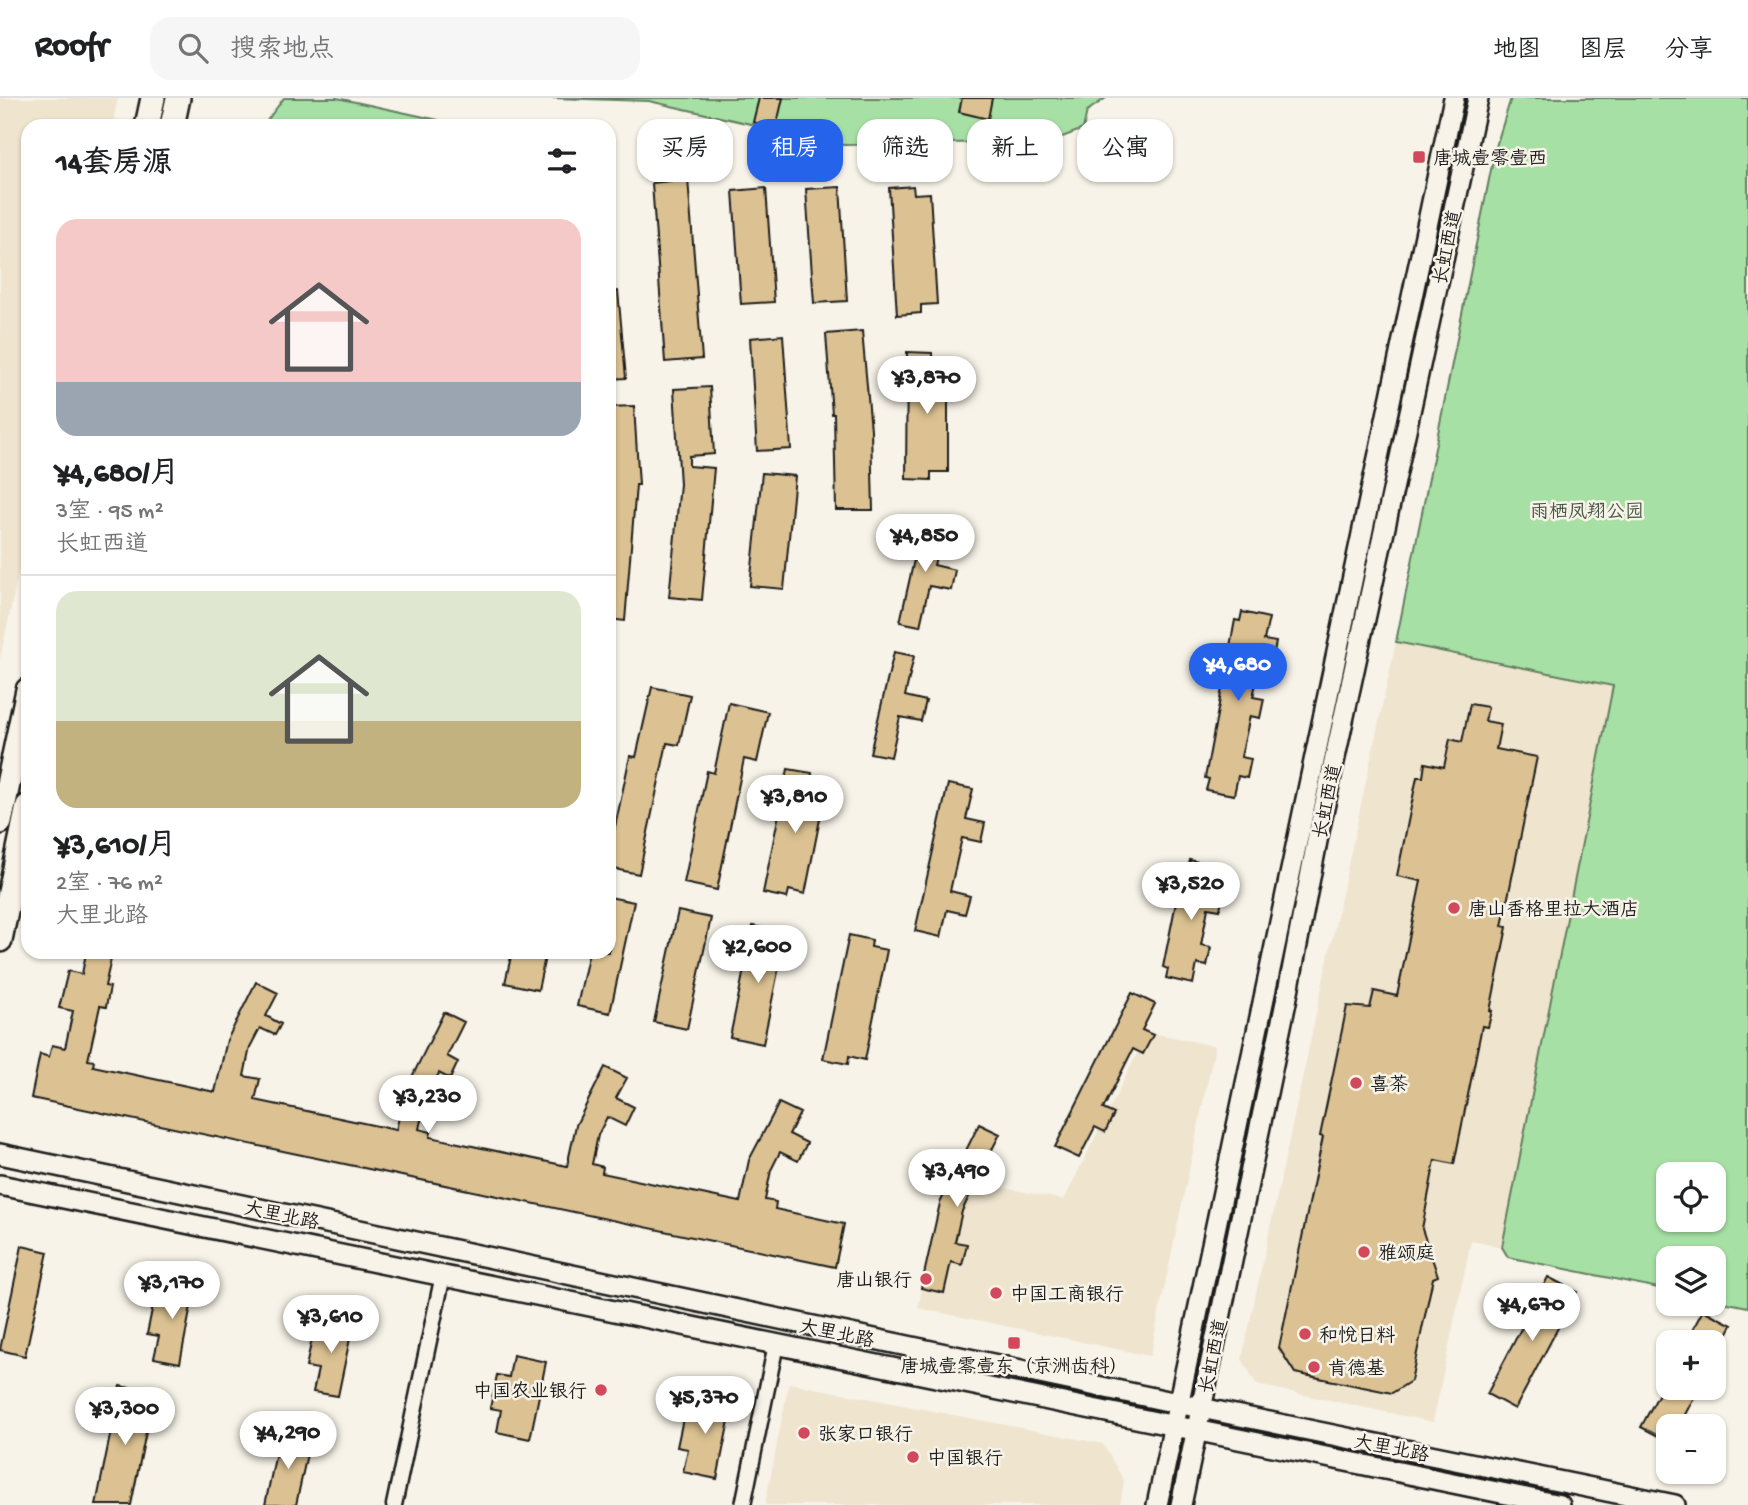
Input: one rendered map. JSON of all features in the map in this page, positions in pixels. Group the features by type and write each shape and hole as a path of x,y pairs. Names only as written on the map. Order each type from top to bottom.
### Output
{"main road":[{"path":"148,119 153,98"},
{"path":"174,119 178,98"},
{"name":"长虹西道","path":"1157,1505 1454,98"},
{"name":"长虹西道","path":"1181,1505 1321,822 1478,98"},
{"path":"0,822 21,723"},
{"path":"0,940 21,840"},
{"name":"大里北路","path":"0,1154 1201,1408 1675,1505"},
{"name":"大里北路","path":"0,1185 1560,1505"}],"street":[{"path":"394,1505 443,1275"},
{"path":"743,1505 776,1344"}],"shaded area":[{"path":"0,98 118,98 114,119 21,119 21,561 0,659"},
{"name":"唐山香格里拉大酒店","path":"1396,642 1613,685 1502,1247 1471,1241 1433,1422 1257,1385 1242,1359"},
{"path":"1148,1032 1215,1046 1150,1356 918,1308 945,1176 1064,1200"},
{"path":"789,1383 1103,1444 1124,1481 1120,1505 765,1505"}],"green space":[{"path":"284,98 337,98 433,119 268,119"},
{"path":"552,98 1106,98 1087,111 1085,119 1077,119 1077,131 1063,137 1063,119 967,119 967,143 953,143 953,119 857,119 857,145 843,145 843,119 747,119 747,123 649,101"},
{"name":"雨栖凤翔公园","path":"1511,98 1748,98 1748,1307 1726,1303 1726,1246 1656,1246 1656,1288 1508,1257 1502,1247 1613,686 1396,642 1495,150"}],"building":[{"path":"759,98 783,98 778,119 754,119"},
{"path":"962,98 992,98 988,119 959,112"},
{"path":"688,182 702,359 665,362 652,183"},
{"path":"913,186 914,194 930,193 937,304 921,305 921,313 897,315 889,188"},
{"path":"840,187 847,301 814,303 806,189"},
{"path":"766,188 774,302 741,304 733,191"},
{"path":"616,291 626,378 616,379"},
{"path":"862,331 871,430 873,510 836,510 834,414 826,334"},
{"path":"783,335 791,449 757,451 750,338"},
{"path":"907,352 932,353 932,360 948,360 948,472 931,472 931,480 906,479"},
{"path":"710,387 714,454 689,456 689,466 714,468 702,600 669,597 680,484 674,389"},
{"path":"634,406 639,485 636,485 625,621 616,620 616,407"},
{"path":"762,473 795,476 784,589 750,586"},
{"path":"923,520 944,525 934,565 955,570 951,590 929,586 920,626 900,622"},
{"path":"1242,612 1269,618 1264,640 1276,642 1272,662 1261,660 1253,697 1264,699 1260,718 1250,716 1241,757 1251,759 1247,778 1238,776 1234,795 1206,790 1209,779 1205,778 1235,620 1240,621"},
{"path":"894,652 914,656 905,696 926,701 921,721 900,717 891,757 870,753"},
{"path":"652,687 690,695 679,745 667,743 639,874 616,869 616,822 630,756 636,757"},
{"path":"729,703 768,712 757,762 744,759 717,890 684,883 707,771 714,773"},
{"path":"1470,704 1488,707 1485,721 1501,724 1496,749 1537,757 1502,926 1507,927 1492,1011 1488,1027 1482,1026 1454,1164 1435,1160 1422,1229 1438,1276 1433,1278 1411,1381 1392,1393 1295,1373 1279,1348 1347,1006 1370,1008 1374,991 1397,996 1421,881 1397,876 1417,777 1423,777 1425,763 1444,767 1450,739 1462,742"},
{"path":"788,769 812,773 811,781 827,784 805,894 789,890 787,898 763,893"},
{"path":"948,784 973,789 966,819 985,823 981,842 962,838 950,891 970,896 965,914 947,910 941,937 915,931"},
{"path":"1190,860 1216,866 1212,888 1223,891 1220,910 1208,908 1201,945 1211,947 1207,966 1197,964 1193,984 1166,978 1168,969 1163,967 1183,868 1188,869"},
{"path":"616,898 634,902 610,1013 577,1006 587,959 616,959"},
{"path":"678,911 711,918 687,1029 654,1022"},
{"path":"753,926 786,933 763,1044 730,1037"},
{"path":"849,935 872,940 871,947 887,950 865,1060 849,1056 848,1064 823,1059"},
{"path":"85,959 111,959 105,986 110,987 106,1007 100,1006 88,1060 94,1061 93,1066 215,1092 227,1040 256,982 278,993 266,1016 281,1024 275,1035 260,1028 250,1047 244,1076 260,1079 255,1100 396,1130 405,1091 444,1012 464,1022 447,1056 458,1062 450,1079 439,1073 426,1098 419,1129 431,1132 430,1137 567,1166 576,1125 605,1067 627,1078 616,1098 634,1107 625,1126 607,1117 598,1135 592,1164 603,1167 602,1173 740,1202 749,1160 779,1103 800,1113 789,1134 807,1143 798,1161 780,1152 771,1170 765,1200 776,1202 775,1209 844,1224 835,1267 31,1098 40,1054 49,1057 52,1045 65,1048 73,1011 59,1008 68,971 82,974"},
{"path":"510,959 545,959 538,990 505,983"},
{"path":"1132,993 1155,1004 1142,1030 1153,1035 1143,1054 1133,1049 1103,1109 1114,1114 1105,1132 1095,1127 1079,1158 1055,1147"},
{"path":"979,1124 1000,1134 982,1169 993,1174 985,1191 974,1186 962,1211 955,1242 967,1244 962,1265 951,1262 944,1293 921,1288 940,1203"},
{"path":"22,1246 48,1252 25,1356 0,1350"},
{"path":"1548,1277 1577,1292 1515,1409 1487,1394"},
{"path":"170,1280 195,1285 180,1363 154,1358 159,1336 147,1334 154,1300 166,1303"},
{"path":"329,1314 354,1319 338,1396 313,1392 318,1369 306,1367 313,1334 325,1336"},
{"path":"1700,1316 1715,1316 1732,1325 1726,1336 1726,1330 1692,1330"},
{"path":"513,1355 546,1362 530,1439 497,1432 501,1410 490,1408 497,1375 509,1377"},
{"path":"120,1386 154,1393 131,1505 96,1505"},
{"path":"700,1394 733,1401 717,1479 683,1472 688,1449 677,1447 684,1414 695,1416"},
{"path":"1656,1399 1693,1400 1685,1414 1656,1414 1656,1435 1641,1427"},
{"path":"280,1434 310,1440 296,1505 265,1505"}],"place":[{"name":"唐城壹零壹西","path":"1419,157"},
{"name":"唐山香格里拉大酒店","path":"1454,908"},
{"name":"喜茶","path":"1356,1083"},
{"name":"雅颂庭","path":"1364,1252"},
{"name":"唐山银行","path":"926,1279"},
{"name":"中国工商银行","path":"996,1293"},
{"name":"和悦日料","path":"1305,1334"},
{"name":"唐城壹零壹东（京洲齿科）","path":"1014,1343"},
{"name":"肯德基","path":"1314,1367"},
{"name":"中国农业银行","path":"601,1390"},
{"name":"张家口银行","path":"804,1433"},
{"name":"中国银行","path":"913,1457"}]}
